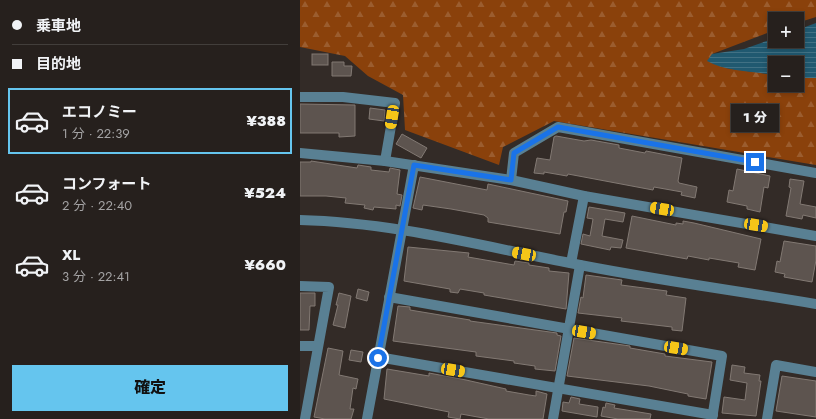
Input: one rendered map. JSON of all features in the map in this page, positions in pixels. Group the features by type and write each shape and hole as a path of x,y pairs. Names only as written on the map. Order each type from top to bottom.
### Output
{"street":[{"path":"300,97 343,97 395,103 385,161"},
{"path":"511,180 514,153 558,127 816,173"},
{"path":"300,153 385,161 511,180 584,196 816,236"},
{"path":"369,419 378,358 414,165"},
{"path":"553,419 568,329 584,196"},
{"path":"300,220 332,220 401,230 575,264 816,304"},
{"path":"300,286 329,287 304,405 305,419"},
{"path":"378,358 558,388 712,417 722,356 389,297"},
{"path":"300,346 317,346"},
{"path":"767,419 776,365 816,372"}],"green space":[{"path":"300,0 816,0 816,17 804,21 804,12 768,12 768,33 712,54 726,68 768,74 768,92 804,92 804,78 816,78 816,165 554,121 503,147 499,165 405,130 403,95 368,76 345,56 300,47"}],"water":[{"path":"816,23 816,78 804,78 804,56 768,56 768,74 731,69 714,65 707,61 712,54 744,49 768,40 768,48 804,48 804,27"}],"building":[{"path":"312,54 328,54 328,65 312,65"},
{"path":"332,62 344,62 344,66 352,66 351,76 332,76"},
{"path":"300,104 355,105 355,136 339,137 339,133 300,133"},
{"path":"370,108 385,110 384,121 369,119"},
{"path":"402,134 427,148 421,158 396,144"},
{"path":"556,136 584,141 591,140 619,145 619,148 645,153 646,151 682,158 678,181 679,183 697,187 695,198 681,195 682,192 654,187 653,190 568,174 567,176 544,172 544,174 534,173 537,158 550,160 554,137"},
{"path":"311,161 357,168 358,165 371,167 371,170 389,172 390,168 400,170 397,194 402,195 400,206 396,205 396,209 374,207 373,210 364,208 365,205 345,203 346,198 300,196 300,162"},
{"path":"737,169 770,176 768,188 764,187 760,212 747,209 747,206 727,202 729,190 733,191"},
{"path":"420,177 487,190 488,184 568,201 566,212 564,212 560,234 488,222 488,218 484,215 451,209 423,205 422,210 413,208"},
{"path":"790,179 804,181 800,204 816,207 816,218 803,215 802,219 786,216 791,188 789,187"},
{"path":"589,207 625,213 623,222 605,219 602,236 623,240 621,248 611,247 610,250 581,244 583,234 590,236 593,219 587,218"},
{"path":"632,216 676,225 676,223 683,224 683,221 761,239 755,270 738,267 739,263 688,256 687,259 626,248"},
{"path":"784,241 816,246 816,260 812,282 784,277 785,274 775,272 777,261 780,262"},
{"path":"408,247 469,253 468,257 514,265 515,261 529,263 529,265 549,268 549,271 569,273 566,309 484,295 484,293 460,289 458,293 450,292 450,289 404,281"},
{"path":"586,275 622,280 621,285 667,291 666,295 686,298 682,331 672,330 672,327 621,321 622,318 578,313 581,297 583,298"},
{"path":"358,289 369,292 367,301 356,298"},
{"path":"300,293 315,293 315,306 310,306 309,330 300,330"},
{"path":"339,293 351,296 345,328 333,325 338,305 336,305"},
{"path":"398,306 410,307 410,310 470,321 557,333 557,335 561,336 555,371 535,369 535,366 514,363 514,361 476,356 476,352 393,341"},
{"path":"574,338 630,346 630,348 665,354 665,356 712,362 706,399 649,386 567,376"},
{"path":"328,348 343,351 339,375 358,379 356,389 353,388 350,409 354,409 351,419 325,419 314,417"},
{"path":"351,350 363,352 361,362 349,360"},
{"path":"732,365 745,367 744,373 760,375 759,381 761,381 756,416 722,413 724,397 745,400 747,383 730,380"},
{"path":"387,369 429,376 429,373 529,395 536,396 536,391 547,394 543,419 489,419 461,414 460,419 448,417 449,412 384,399"},
{"path":"782,376 816,381 816,417 776,411"},
{"path":"571,397 580,399 579,404 598,407 597,417 562,411 563,402 569,403"},
{"path":"606,403 615,405 614,408 651,414 650,419 618,419 601,416 603,407 605,408"}],"route":[{"path":"378,358 414,165 511,180 514,153 558,127 755,162"}]}
